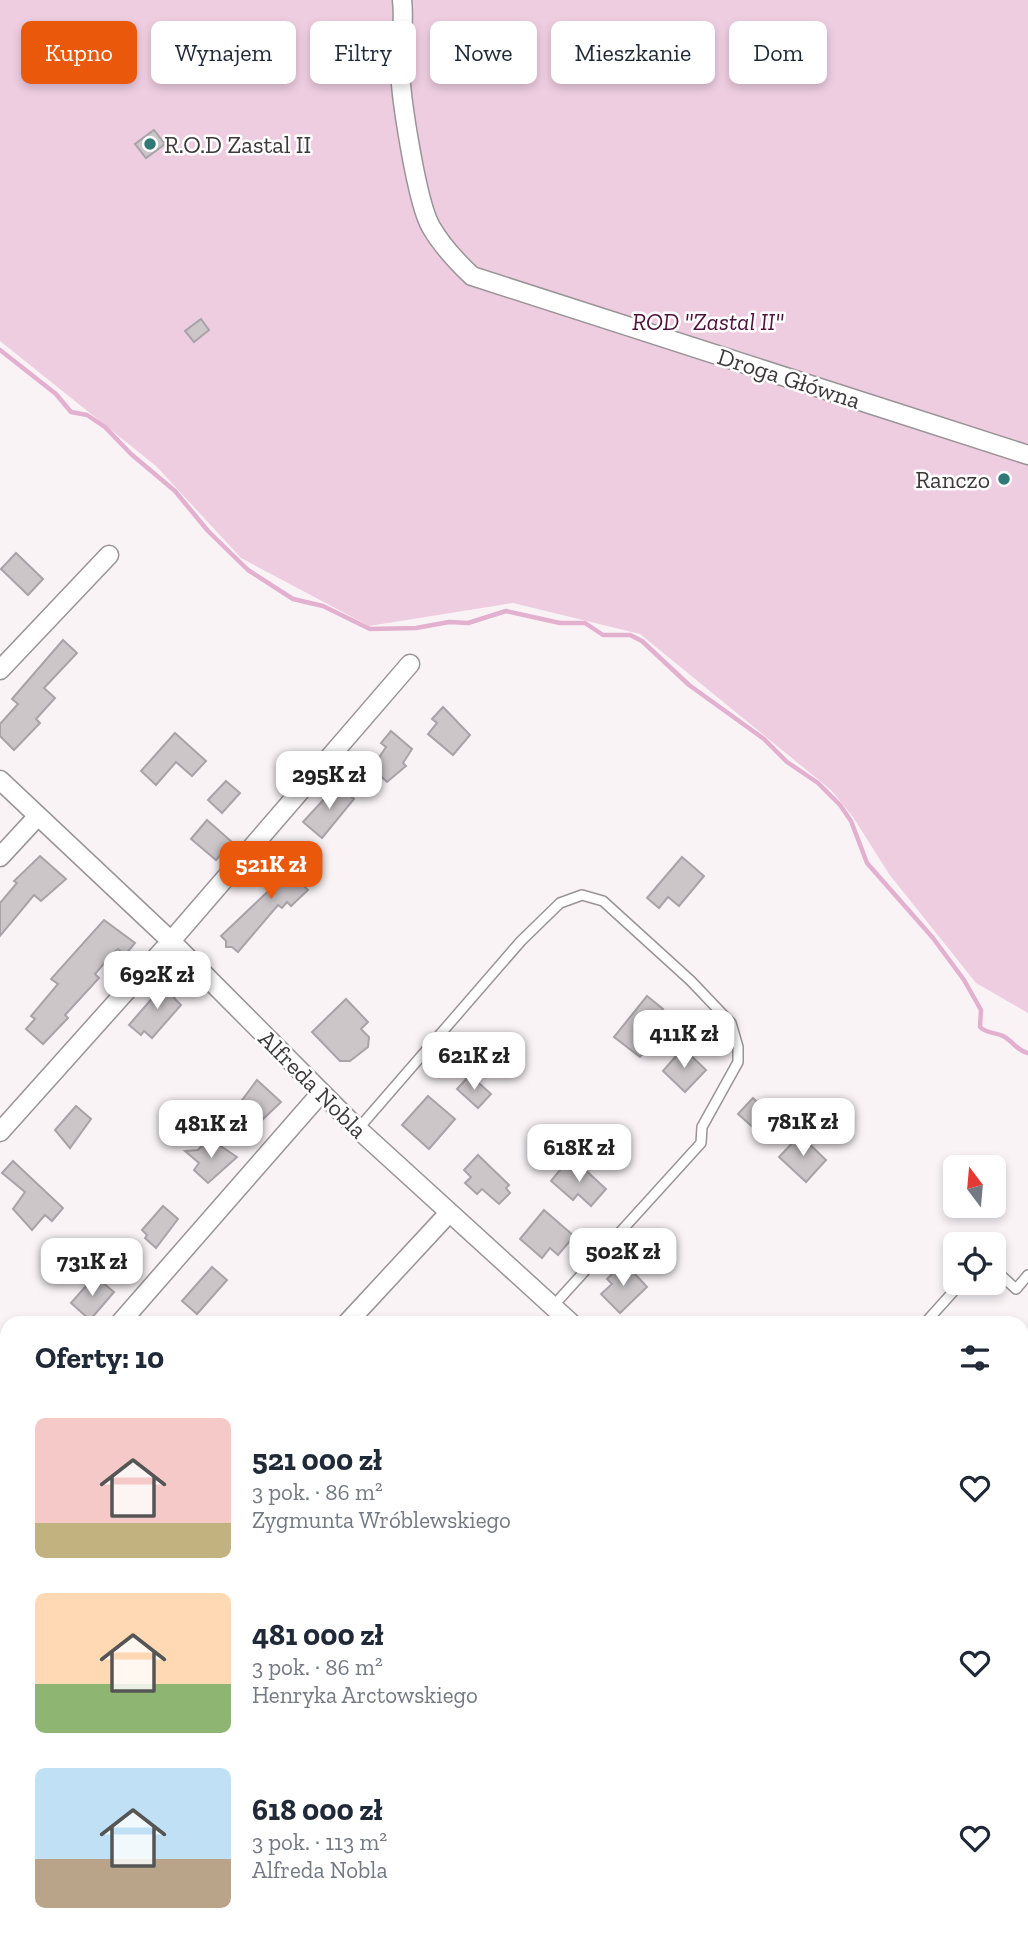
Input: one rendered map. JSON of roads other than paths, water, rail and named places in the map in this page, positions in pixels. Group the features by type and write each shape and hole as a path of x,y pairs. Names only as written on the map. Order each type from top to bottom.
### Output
{"street":[{"name":"Droga Główna","path":"402,0 405,18 400,70 417,184 429,224 449,254 472,276 1028,455"},
{"path":"0,670 109,555"},
{"path":"0,1132 171,941 410,664"},
{"name":"Alfreda Nobla","path":"0,780 171,941 358,1129 448,1214 564,1316"},
{"path":"0,857 37,817"},
{"path":"126,1316 321,1093"},
{"path":"353,1316 448,1214"}],"lane":[{"path":"358,1129 522,941 560,904 582,895 603,901 691,981 731,1023 738,1047 738,1062 702,1127 701,1143 554,1305"},
{"path":"1006,1280 1016,1289 1028,1275"},
{"path":"931,1316 950,1295"}],"waterway":[{"path":"0,350 56,394 71,412 87,415 105,427 131,454 175,491 208,531 248,570 293,599 323,606 370,629 416,628 449,622 468,623 506,611 560,623 585,623 603,635 630,635 642,641 689,685 764,739 787,762 818,783 840,805 851,821 867,863 933,938 964,980 981,1010 980,1027 1003,1036 1028,1053"}],"place":[{"name":"R.O.D Zastal II","path":"150,144"},
{"name":"Ranczo","path":"1004,479"}],"park label":[{"name":"ROD \"Zastal II\"","path":"708,321"}]}
